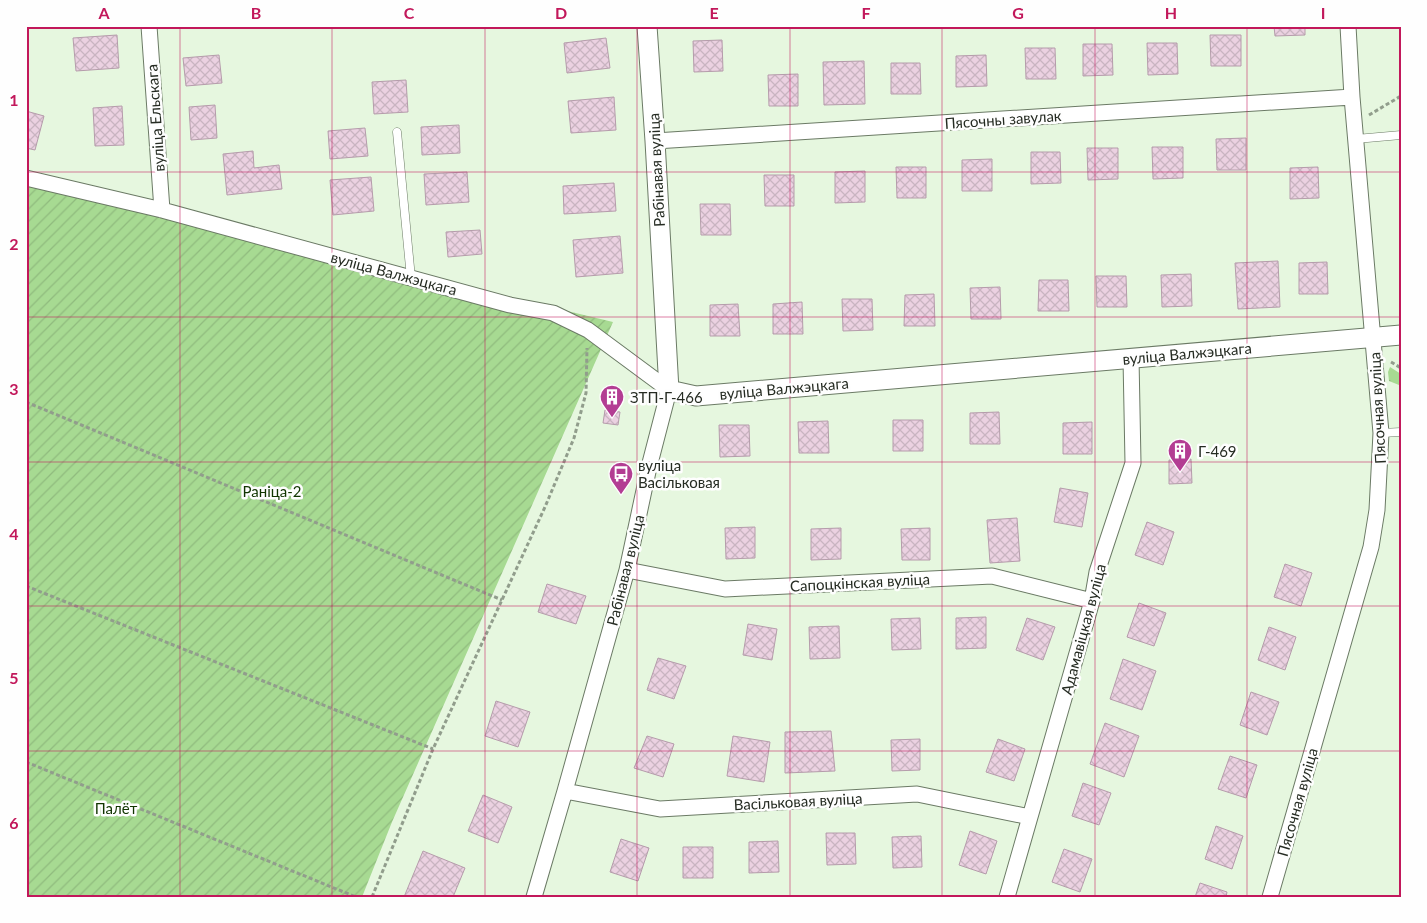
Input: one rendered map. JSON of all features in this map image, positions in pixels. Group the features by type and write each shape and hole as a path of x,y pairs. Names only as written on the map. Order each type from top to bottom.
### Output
{"street":[{"name":"вуліца Ельскага","path":"149,26 162,210"},
{"name":"Рабінавая вуліца","path":"534,897 627,570 668,390 647,26"},
{"name":"Пясочная вуліца","path":"1270,897 1370,547 1377,510 1381,432 1354,124 1348,26"},
{"name":"Пясочны завулак","path":"655,141 1352,98"},
{"name":"вуліца Валжэцкага","path":"26,178 162,210 510,305 553,313 588,330 668,390 696,396 1401,334"},
{"name":"Адамавіцкая вуліца","path":"1007,897 1092,601 1097,572 1133,463 1131,358"},
{"name":"Сапоцкінская вуліца","path":"627,570 725,588 992,576 1092,601"},
{"name":"Васільковая вуліца","path":"565,791 660,810 917,794 1030,817"}],"lane":[{"path":"397,132 411,278"},
{"path":"1356,139 1401,135"},
{"path":"1381,432 1401,432"}],"path":[{"path":"1354,124 1401,96"},
{"path":"372,897 433,749 545,508 574,438 586,393 588,330"},
{"path":"26,402 502,600"},
{"path":"26,586 433,749"},
{"path":"26,762 356,897"}],"green space":[{"name":"Раніца-2","path":"26,181 613,322 392,822 362,897 26,897"},
{"path":"1390,367 1401,374 1401,392 1399,385 1389,381 1388,372"}],"building":[{"path":"1274,26 1305,26 1305,35 1275,36"},
{"path":"117,35 119,68 76,71 73,38"},
{"path":"1210,35 1241,35 1241,66 1211,66"},
{"path":"606,38 610,68 567,73 564,43"},
{"path":"722,40 723,71 694,72 693,41"},
{"path":"1147,43 1177,43 1178,74 1148,75"},
{"path":"1083,44 1112,44 1113,75 1083,76"},
{"path":"1025,48 1055,48 1056,79 1026,79"},
{"path":"219,55 222,83 186,86 183,58"},
{"path":"986,55 987,86 956,87 956,56"},
{"path":"864,61 865,104 824,105 823,62"},
{"path":"891,63 920,63 921,94 891,94"},
{"path":"798,74 798,106 769,106 768,75"},
{"path":"406,80 408,112 374,114 372,82"},
{"path":"614,97 616,130 571,133 568,101"},
{"path":"215,105 217,138 191,140 189,107"},
{"path":"122,106 124,145 95,146 93,108"},
{"path":"26,111 44,116 35,150 26,148"},
{"path":"459,125 460,153 422,155 421,127"},
{"path":"365,128 368,156 330,159 328,131"},
{"path":"1246,138 1246,170 1217,170 1216,139"},
{"path":"1152,147 1183,147 1183,178 1153,179"},
{"path":"1087,148 1118,148 1118,179 1088,180"},
{"path":"253,151 254,168 279,165 282,189 227,195 223,154"},
{"path":"1031,152 1060,152 1061,183 1031,184"},
{"path":"992,159 992,191 962,191 962,160"},
{"path":"896,167 926,167 926,198 897,198"},
{"path":"1318,167 1319,198 1290,199 1290,168"},
{"path":"865,171 865,202 835,203 835,172"},
{"path":"467,172 469,202 426,205 424,174"},
{"path":"764,175 794,175 794,206 765,206"},
{"path":"371,177 374,211 333,215 330,180"},
{"path":"614,183 616,211 564,214 563,186"},
{"path":"700,204 730,204 731,235 701,235"},
{"path":"480,230 482,254 448,257 446,232"},
{"path":"620,236 623,273 576,277 573,240"},
{"path":"1278,261 1280,307 1238,309 1235,263"},
{"path":"1327,262 1328,294 1299,294 1299,263"},
{"path":"1191,274 1192,306 1162,307 1161,275"},
{"path":"1096,276 1126,276 1127,307 1097,307"},
{"path":"1039,280 1068,280 1069,311 1038,311"},
{"path":"1000,287 1001,319 971,319 970,288"},
{"path":"934,294 935,326 904,326 905,295"},
{"path":"842,299 872,299 873,330 843,331"},
{"path":"802,302 803,334 773,334 773,304"},
{"path":"738,304 740,336 710,336 710,305"},
{"name":"ЗТП-Г-466","path":"605,410 620,412 618,425 603,423"},
{"path":"999,412 1000,444 970,444 970,413"},
{"path":"893,420 923,420 923,451 893,451"},
{"path":"828,421 829,453 799,453 798,422"},
{"path":"1092,422 1092,454 1063,454 1063,423"},
{"path":"719,425 749,425 750,456 720,457"},
{"name":"Г-469","path":"1191,459 1192,483 1169,484 1169,460"},
{"path":"1060,488 1088,493 1082,527 1054,522"},
{"path":"1017,518 1020,561 990,563 987,520"},
{"path":"1147,522 1174,532 1163,565 1135,555"},
{"path":"755,527 755,558 726,559 725,528"},
{"path":"841,528 841,559 811,560 811,529"},
{"path":"930,528 930,560 902,560 901,529"},
{"path":"1285,564 1312,573 1301,606 1274,597"},
{"path":"547,584 586,596 576,624 538,612"},
{"path":"1139,603 1166,613 1154,646 1127,637"},
{"path":"986,617 986,648 956,649 956,618"},
{"path":"920,618 921,649 892,650 891,619"},
{"path":"1027,618 1055,627 1043,660 1016,650"},
{"path":"748,624 777,629 772,660 743,655"},
{"path":"839,626 840,658 810,659 809,627"},
{"path":"1269,627 1296,637 1285,670 1258,660"},
{"path":"658,658 686,666 674,699 647,690"},
{"path":"1123,659 1156,671 1142,710 1110,699"},
{"path":"1251,692 1279,702 1267,735 1240,725"},
{"path":"496,701 530,712 518,747 485,736"},
{"path":"1105,723 1139,736 1124,777 1090,764"},
{"path":"831,731 835,771 785,773 785,732"},
{"path":"647,736 674,744 663,777 634,768"},
{"path":"733,736 770,742 764,782 727,776"},
{"path":"920,739 920,770 892,771 891,740"},
{"path":"998,739 1025,749 1014,781 986,772"},
{"path":"1230,756 1257,765 1246,798 1218,789"},
{"path":"1083,783 1111,793 1099,825 1072,816"},
{"path":"483,795 512,807 498,843 468,831"},
{"path":"1216,826 1243,836 1232,869 1205,859"},
{"path":"970,831 997,841 986,874 959,865"},
{"path":"826,833 855,833 856,864 827,865"},
{"path":"921,836 922,867 893,868 892,837"},
{"path":"621,839 649,848 638,881 610,872"},
{"path":"778,841 779,872 749,873 749,842"},
{"path":"683,847 713,847 713,878 683,878"},
{"path":"1064,849 1092,859 1080,892 1052,882"},
{"path":"423,851 465,868 453,897 404,897"},
{"path":"1200,883 1227,892 1226,897 1195,897"}],"place":[{"name":"ЗТП-Г-466","path":"612,418"},
{"name":"Г-469","path":"1180,472"},
{"name":"вуліца Васільковая","path":"621,495"}],"park label":[{"name":"Палёт","path":"116,808"}]}
